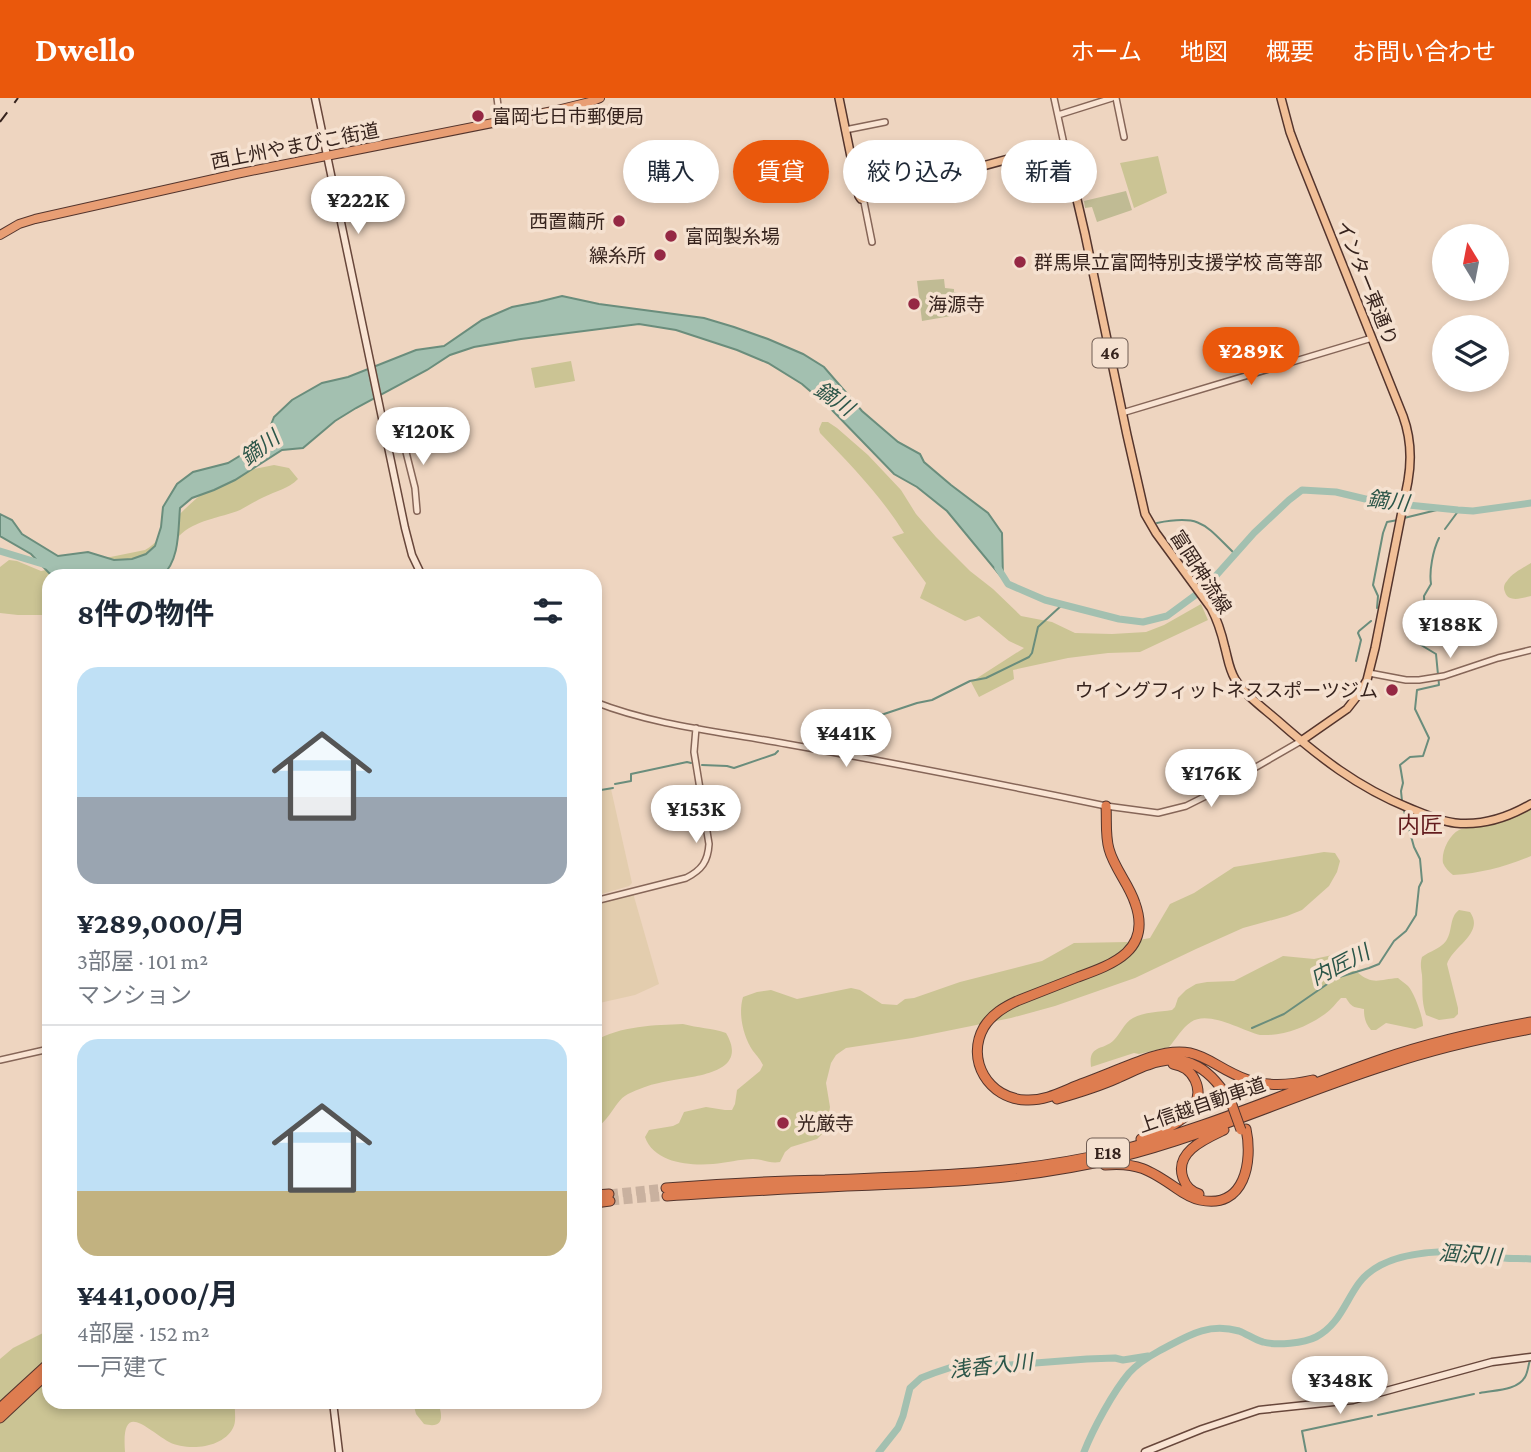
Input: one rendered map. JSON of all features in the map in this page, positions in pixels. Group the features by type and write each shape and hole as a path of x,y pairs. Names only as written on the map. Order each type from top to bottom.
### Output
{"highway":[{"name":"西上州やまびこ街道","path":"0,235 19,224 35,219 229,175 568,107 600,98"},
{"path":"998,1179 1115,1164 1132,1165 1153,1172 1191,1197 1205,1201 1224,1198 1235,1191 1247,1171 1249,1155 1234,1104 1219,1078 1199,1062 1177,1055 1163,1055 1119,1078 1082,1092 1043,1104 1029,1105 1015,1104 995,1095 980,1081 973,1063 975,1035 981,1023 996,1007 1109,960 1129,944 1134,929 1134,917 1129,900 1104,850 1102,814 1106,806"},
{"name":"上信越自動車道","path":"1531,1022 1461,1036 1410,1050 1180,1133 1113,1152 1052,1164 970,1175 758,1182 667,1192 998,1179 1075,1167 1143,1151 1201,1133 1412,1056 1531,1029"},
{"path":"1150,1061 1172,1052 1192,1053 1241,1077 1264,1084 1281,1085 1317,1079 1410,1050"},
{"path":"1052,1164 1147,1137 1185,1117 1198,1096 1193,1075 1183,1067 1150,1061"},
{"path":"1243,1129 1244,1160 1233,1186 1223,1193 1209,1196 1191,1191 1184,1181 1182,1169 1185,1158 1195,1146 1210,1136 1303,1095"},
{"path":"0,1408 42,1369"},
{"path":"0,1418 42,1379"}],"main road":[{"path":"315,98 408,543 419,569"},
{"path":"839,98 847,140"},
{"name":"インター東通り","path":"1281,98 1299,156 1408,427 1411,453 1408,481 1369,673"},
{"name":"富岡神流線","path":"1077,203 1145,514 1211,608 1237,682 1301,741 1356,782 1397,803 1440,820 1479,824 1508,816 1531,804"},
{"path":"1301,741 1347,709 1364,687 1369,673"},
{"path":"1145,1452 1259,1410 1353,1400 1492,1362 1531,1357"},
{"path":"334,1409 339,1452"}],"street":[{"path":"497,98 500,121"},
{"path":"1054,98 1063,140"},
{"path":"1058,115 1114,98 1124,137"},
{"path":"845,130 885,122"},
{"path":"864,203 872,242"},
{"path":"1122,413 1372,338"},
{"path":"400,428 415,488 417,511"},
{"path":"1369,673 1406,681 1419,680 1444,676 1531,650"},
{"path":"602,704 639,716 696,728 1106,806 1157,813 1186,806 1206,796 1301,741"},
{"path":"602,899 686,878 704,865 709,844 694,752 696,728"},
{"path":"0,1060 42,1051"}],"shaded area":[{"path":"1158,156 1167,193 1134,208 1120,163"},
{"path":"1126,191 1132,210 1097,222 1092,207 1085,208 1084,203 1097,203 1097,198"},
{"path":"944,279 945,288 976,297 979,300 978,311 958,312 957,315 922,321 917,281"},
{"path":"571,361 575,381 535,388 531,368"},
{"path":"822,422 828,422 837,428 868,455 901,490 916,514 936,537 1021,616 1052,622 1075,633 1112,634 1146,632 1201,604 1208,620 1140,652 1068,658 1013,670 1014,679 979,697 971,682 1024,648 1009,641 979,616 965,621 920,598 926,583 892,537 904,533 875,493 820,433"},
{"path":"274,465 289,468 298,479 286,488 240,510 200,523 185,531 173,545 164,569 51,569 149,548 175,519 206,491 242,472"},
{"path":"9,560 41,571 42,615 0,613 0,567"},
{"path":"1531,563 1531,596 1509,598 1504,591 1505,583"},
{"path":"611,789 632,883 602,894 602,791"},
{"path":"1531,806 1531,856 1474,873 1453,875 1446,868 1443,854 1455,832 1504,818"},
{"path":"1324,852 1335,853 1340,861 1337,872 1329,886 1302,910 1243,928 1135,978 1055,1006 1011,1018 912,1038 846,1048 836,1055 831,1063 826,1083 830,1107 824,1132 817,1139 791,1147 780,1162 753,1159 713,1164 684,1163 656,1152 645,1137 649,1130 679,1123 684,1112 706,1107 732,1110 737,1090 760,1071 763,1065 749,1045 742,1025 743,997 771,990 797,999 851,988 860,990 882,1004 897,1005 905,999 960,982 1042,961 1074,943 1128,942 1150,938 1170,904 1194,893 1234,867"},
{"path":"633,893 659,984 635,995 602,1002 602,902"},
{"path":"1459,910 1470,912 1474,926 1447,964 1458,1014 1454,1018 1439,1020 1426,1015 1421,959 1446,941 1454,916"},
{"path":"1337,954 1355,957 1358,963 1357,972 1368,979 1377,981 1398,978 1407,985 1418,1005 1423,1026 1415,1029 1386,1023 1376,1030 1371,1030 1365,1020 1364,1009 1353,1006 1346,998 1341,998 1317,1019 1286,1032 1260,1035 1225,1022 1198,1019 1185,1027 1169,1047 1134,1053 1091,1067 1094,1051 1114,1040 1130,1020 1142,1014 1172,1010 1178,998 1196,984 1234,981 1283,956 1314,959"},
{"path":"683,1024 726,1033 732,1047 730,1058 712,1072 643,1087 628,1094 602,1123 602,1038 626,1029"},
{"path":"42,1334 42,1409 235,1409 233,1428 228,1435 213,1444 185,1447 169,1442 143,1425 131,1422 125,1436 125,1452 0,1452 0,1359 13,1348"},
{"path":"415,1409 440,1409 441,1417 439,1423 431,1425 424,1424"}],"water":[{"path":"562,296 599,304 704,318 768,339 803,354 824,367 862,411 898,442 920,454 924,462 988,513 1002,533 1003,579 947,511 917,487 894,474 831,409 802,384 768,363 737,350 676,330 639,324 521,339 474,347 450,355 335,421 303,448 282,450 235,480 192,498 180,508 175,553 168,569 45,569 31,554 0,536 0,514 12,520 22,534 58,556 88,552 114,560 132,559 146,554 155,546 163,507 177,484 193,472 228,463 251,449 267,435 274,417 292,400 322,383 348,377 416,350 444,346 482,320 512,307"}],"waterway":[{"name":"鏑川","path":"998,568 1008,584 1045,600 1119,619 1143,622 1167,616 1205,588 1254,533 1302,490 1336,492 1378,502 1473,511 1531,503"},
{"path":"1404,518 1441,509"},
{"name":"内匠川","path":"1445,529 1459,510"},
{"path":"1157,523 1184,520 1202,524 1235,554"},
{"path":"1377,608 1378,596 1373,585 1383,533 1387,522 1398,520"},
{"name":"内匠川","path":"1402,801 1400,765 1410,757 1423,756 1429,738 1415,709 1417,690 1439,685 1436,654 1421,645 1420,627 1425,623 1424,596 1431,584 1432,561 1439,538"},
{"name":"鏑川","path":"0,551 46,565"},
{"path":"835,723 884,714 932,700 1029,657 1038,627 1062,605"},
{"path":"1356,661 1361,640 1358,633 1371,621"},
{"path":"702,765 734,768 778,751"},
{"path":"615,784 631,781 631,774 691,763"},
{"path":"602,790 613,788"},
{"name":"内匠川","path":"1252,1028 1284,1014 1336,978 1379,964 1394,941 1406,931 1416,915 1422,881 1420,859 1403,807"},
{"name":"涸沢川","path":"1084,1452 1104,1411 1129,1373 1147,1358 1187,1336 1216,1328 1239,1331 1269,1343 1305,1341 1316,1337 1330,1326 1359,1283 1369,1273 1396,1259 1459,1251 1531,1259"},
{"name":"浅香入川","path":"879,1452 898,1428 910,1388 921,1378 934,1373 958,1365 1010,1365 1115,1358 1123,1360 1148,1356"},
{"path":"1480,1393 1517,1385 1525,1377 1530,1360"},
{"path":"1378,1415 1474,1394"},
{"path":"1306,1452 1302,1431 1372,1416"}],"tunnel":[{"path":"609,1194 666,1188"},
{"path":"610,1201 667,1196"}],"railway":[{"path":"0,122 18,98"}],"place":[{"name":"富岡七日市郵便局","path":"478,116"},
{"name":"西置繭所","path":"619,221"},
{"name":"富岡製糸場","path":"671,236"},
{"name":"繰糸所","path":"660,255"},
{"name":"群馬県立富岡特別支援学校 高等部","path":"1020,262"},
{"name":"海源寺","path":"914,304"},
{"name":"ウイングフィットネススポーツジム","path":"1392,690"},
{"name":"光厳寺","path":"783,1123"}],"district":[{"name":"内匠","path":"1420,825"}]}
